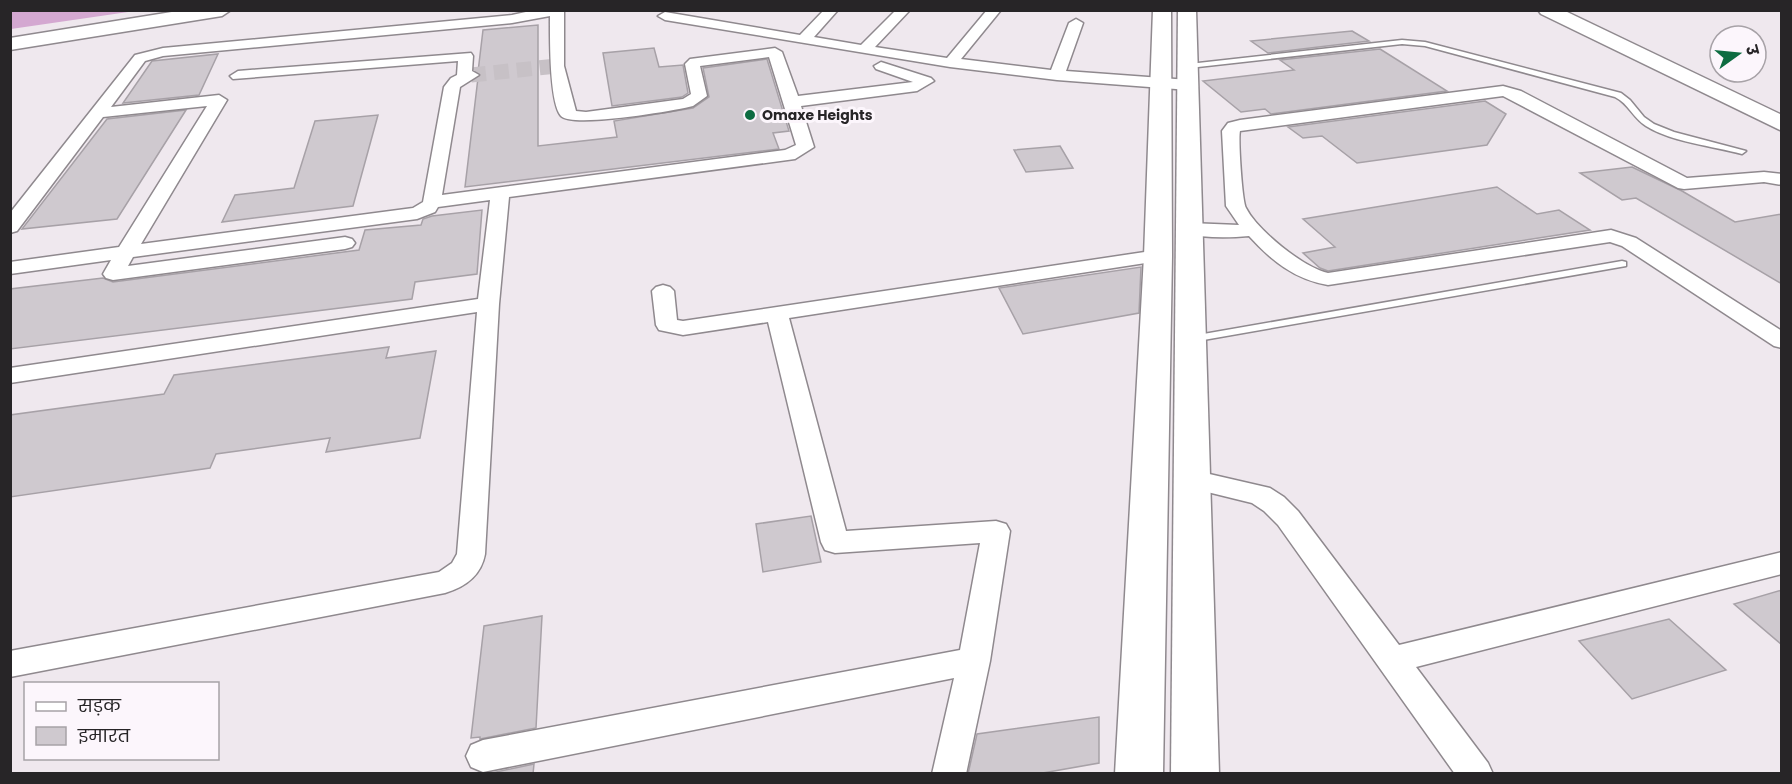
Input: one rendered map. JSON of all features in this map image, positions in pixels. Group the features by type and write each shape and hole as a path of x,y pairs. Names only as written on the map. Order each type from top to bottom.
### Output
{"street":[{"path":"10,32 153,10"},
{"path":"10,44 222,10"},
{"path":"804,39 832,10"},
{"path":"864,50 904,10"},
{"path":"950,63 995,10"},
{"path":"1139,774 1173,334 1189,229 1180,78 1162,10"},
{"path":"1187,10 1158,256 1173,334 1192,479 1196,774"},
{"path":"1547,10 1782,124"},
{"path":"1581,10 1760,92"},
{"path":"10,227 140,58 151,54 533,13 557,11 557,66 567,113 572,116 586,117 687,103 699,96 692,64 695,62 776,52 805,147 789,155 432,202"},
{"path":"665,16 950,63 1057,75 1180,78"},
{"path":"1057,75 1076,23"},
{"path":"792,102 917,86 926,81 878,65 812,54"},
{"path":"10,268 402,216 428,208 432,202 452,87 456,81 468,76 466,56 238,76"},
{"path":"1782,180 1764,177 1684,184 1515,94 1498,91 1234,127 1230,132 1235,206 1255,230 1292,266 1311,276 1328,279 1611,236 1629,242 1782,340"},
{"path":"98,113 219,100 114,274 345,243"},
{"path":"10,664 445,582 459,576 470,564 488,304 500,193"},
{"path":"1189,229 1229,232 1255,230"},
{"path":"663,291 664,320 667,325 674,328 777,315 1158,256"},
{"path":"10,376 488,304"},
{"path":"777,315 836,542 996,531 974,661 949,774"},
{"path":"1192,479 1260,495 1274,504 1288,518 1476,774"},
{"path":"1392,660 1782,563"},
{"path":"483,756 974,661"}],"lane":[{"path":"1180,78 1402,42 1425,44 1618,95 1630,101 1639,118 1654,128 1742,151"},
{"path":"1173,334 1622,264"}],"shaded area":[{"path":"11,10 135,10 135,11 11,29"}],"building":[{"name":"Omaxe Heights","path":"538,25 538,146 617,137 614,121 693,108 709,97 703,68 767,59 789,131 773,133 779,149 465,187 478,78 481,76 478,72 483,30"},
{"path":"1352,31 1369,41 1268,53 1251,41"},
{"path":"654,48 659,67 683,65 688,93 682,97 612,106 603,53"},
{"path":"1380,49 1447,91 1271,114 1265,109 1241,112 1203,81 1294,70 1280,60"},
{"path":"218,54 199,95 123,103 152,61"},
{"path":"1485,101 1506,114 1487,145 1357,163 1322,136 1303,138 1288,127"},
{"path":"186,110 117,219 22,229 107,119"},
{"path":"378,115 353,206 222,222 235,195 294,188 315,121"},
{"path":"1060,146 1073,168 1026,172 1014,150"},
{"path":"1632,167 1682,191 1735,222 1782,214 1782,284 1636,198 1622,200 1580,173"},
{"path":"1497,187 1537,214 1559,210 1590,230 1328,271 1320,268 1303,253 1335,247 1303,219"},
{"path":"482,210 477,274 415,282 412,299 10,349 10,289 103,278 113,282 359,250 365,230 421,225 423,219 432,216"},
{"path":"1141,267 1139,313 1023,334 999,288"},
{"path":"389,347 386,358 436,351 420,438 326,452 330,438 216,454 210,468 10,497 10,415 164,394 174,375"},
{"path":"811,516 821,562 763,572 756,524"},
{"path":"1782,590 1782,645 1734,604"},
{"path":"542,616 536,728 480,739 480,737 471,738 484,626"},
{"path":"1669,619 1726,670 1632,699 1579,641"},
{"path":"1099,717 1099,763 1037,774 968,774 977,734"},
{"path":"534,764 533,774 487,774"}],"tunnel":[{"path":"471,75 557,66"}],"place":[{"name":"Omaxe Heights","path":"750,115"}]}
